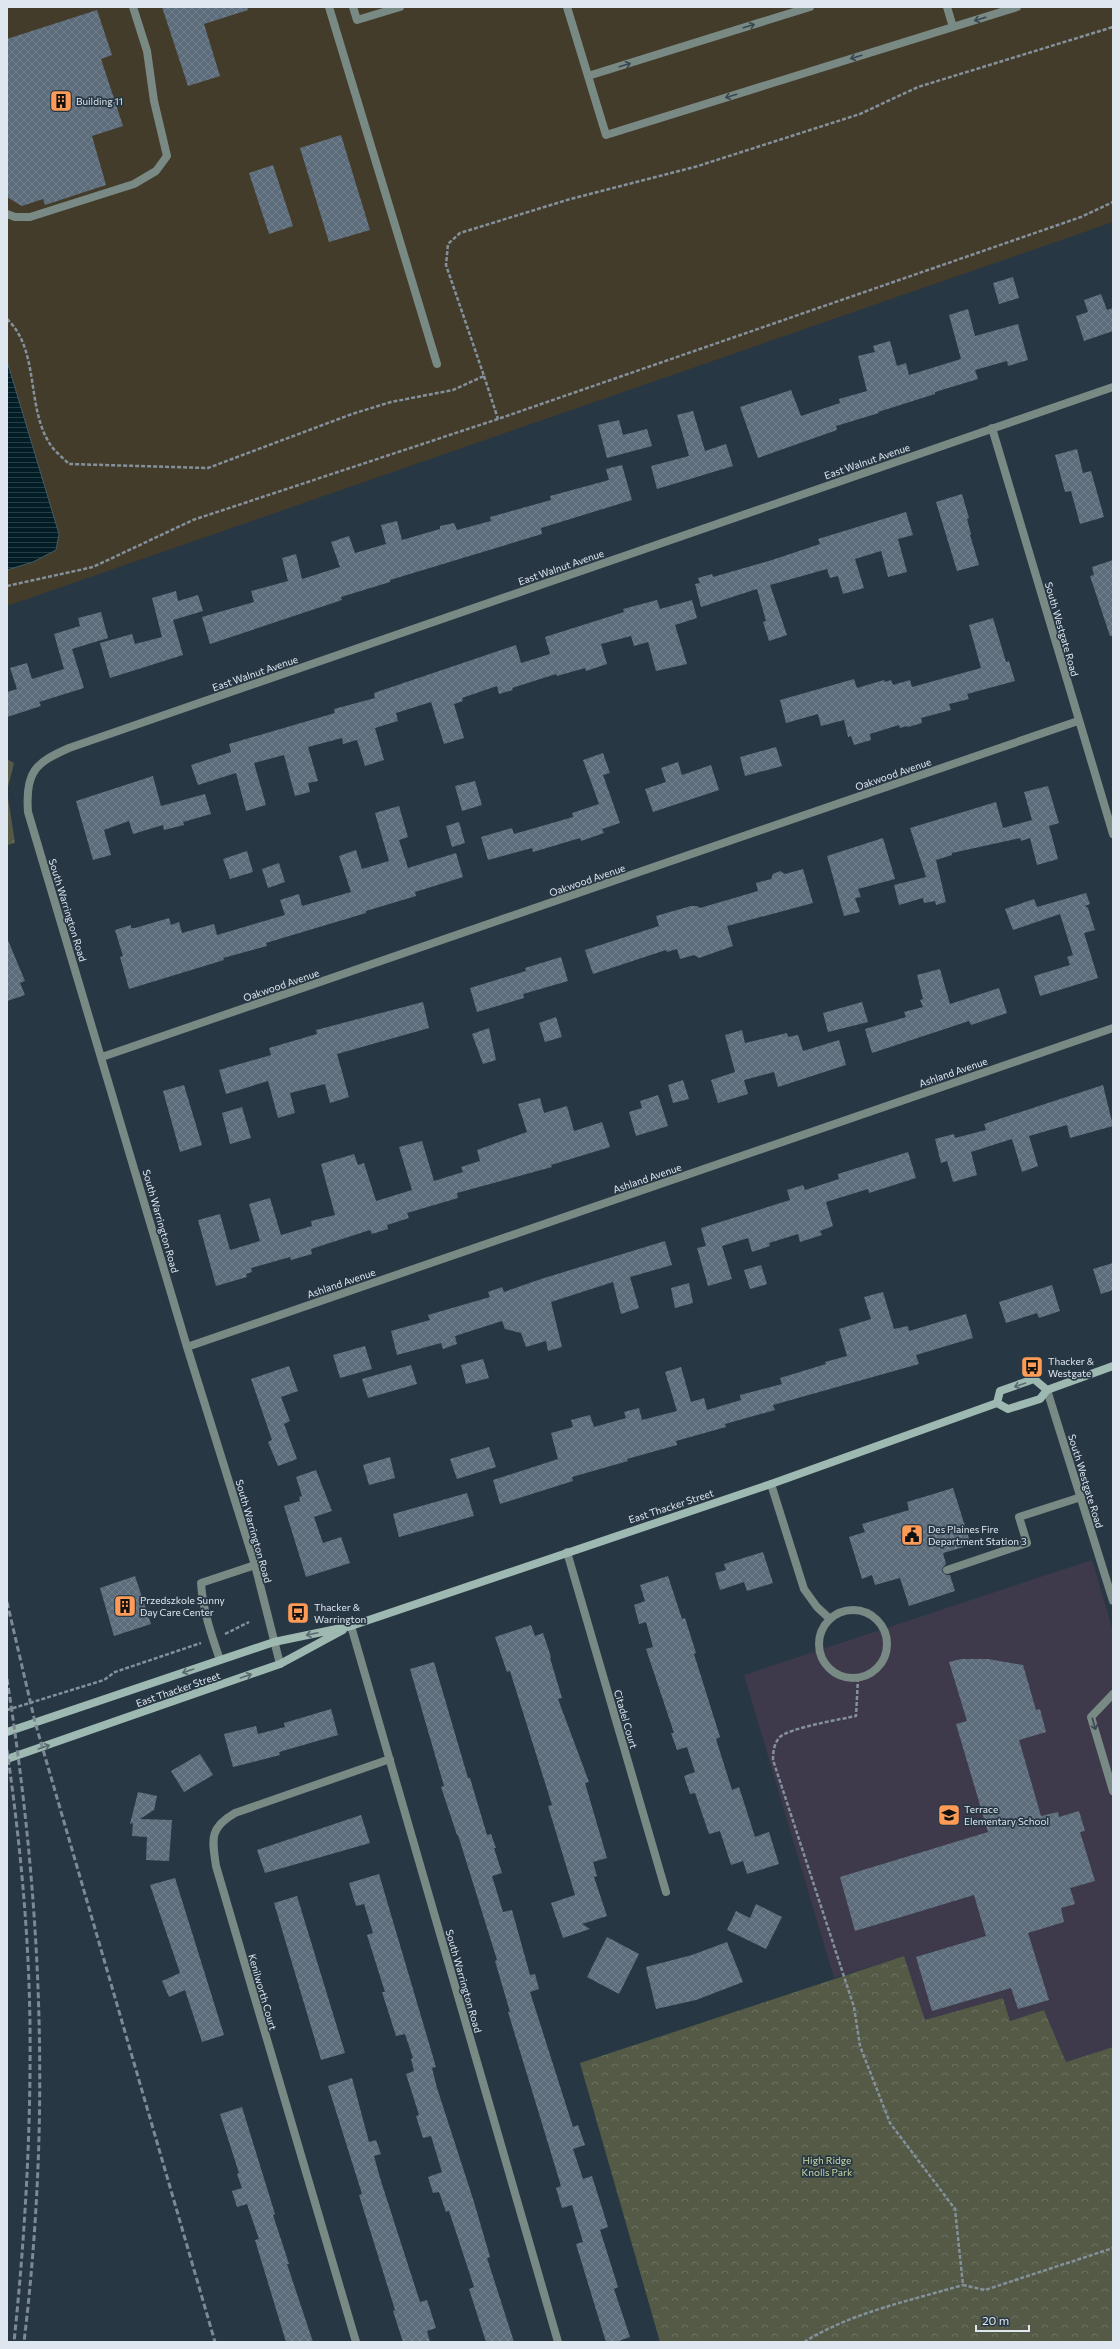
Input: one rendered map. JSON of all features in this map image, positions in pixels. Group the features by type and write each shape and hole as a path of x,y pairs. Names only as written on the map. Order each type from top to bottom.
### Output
{"main road":[{"path":"1047,1390 1034,1379 1000,1391 998,1403 1008,1409 1040,1399 1047,1390 1113,1366"},
{"name":"East Thacker Street","path":"7,1732 274,1642 351,1626 771,1484 998,1403"},
{"name":"East Thacker Street","path":"7,1759 280,1664 351,1626"}],"street":[{"path":"7,214 15,217 30,217 134,184 156,171 167,156 154,101 147,51 133,7"},
{"path":"329,7 437,364"},
{"path":"353,7 357,20 400,7"},
{"path":"567,7 606,135 1017,7"},
{"path":"588,76 810,7"},
{"path":"947,7 953,27"},
{"name":"East Walnut Avenue","path":"30,783 34,770 44,759 69,748 992,428 1113,388"},
{"name":"South Westgate Road","path":"992,428 1078,721 1113,834"},
{"name":"Oakwood Avenue","path":"102,1058 1078,721"},
{"name":"South Warrington Road","path":"30,783 27,796 28,812 187,1347 255,1565 280,1664"},
{"name":"Ashland Avenue","path":"187,1347 1113,1028"},
{"name":"South Westgate Road","path":"1047,1390 1113,1601"},
{"path":"771,1484 804,1589 817,1607 830,1619"},
{"path":"947,1570 1027,1543 1019,1517 1081,1497"},
{"name":"Citadel Court","path":"567,1552 666,1892"},
{"path":"220,1660 202,1604 201,1583 255,1565"},
{"path":"857,1610 873,1616 881,1624 886,1635 888,1646 885,1658 878,1667 869,1674 858,1678 847,1678 837,1674 828,1668 822,1659 819,1648 819,1638 823,1627 830,1619 840,1612 857,1610"},
{"name":"South Warrington Road","path":"351,1626 558,2342"},
{"path":"1113,1694 1091,1717 1113,1791"},
{"name":"Kenilworth Court","path":"356,2342 221,1881 213,1843 214,1834 218,1825 235,1813 390,1759"}],"path":[{"path":"498,419 446,265 448,244 460,233 567,200 698,166 860,114 918,87 1113,27"},
{"path":"7,586 93,567 193,520 498,419 1080,217 1113,202"},
{"path":"7,319 17,328 29,361 36,402 49,441 69,464 208,468 352,414 391,402 453,390 484,376"},
{"path":"7,1710 104,1680 115,1672 213,1639 233,1631 249,1622"},
{"path":"858,1678 856,1716 793,1730 781,1736 774,1748 773,1760 854,2007 860,2046 890,2123 955,2209 963,2285"},
{"path":"804,2342 821,2332 856,2316 963,2285 985,2290 1113,2248"}],"shaded area":[{"path":"7,7 1113,7 1113,222 7,606"},
{"name":"Terrace Elementary School","path":"1092,1560 1113,1631 1113,2047 1066,2062 1044,2010 1010,2021 1003,1998 925,2020 904,1956 834,1978 744,1675"}],"green space":[{"path":"7,759 14,763 7,791"},
{"path":"7,791 15,843 7,845"},
{"name":"High Ridge Knolls Park","path":"904,1956 925,2020 1003,1998 1010,2021 1044,2010 1066,2062 1113,2047 1113,2342 660,2342 580,2063"}],"water":[{"path":"7,361 59,534 56,550 33,562 7,570"}],"building":[{"path":"162,7 247,7 248,10 204,24 220,76 188,86"},
{"name":"Building 11","path":"97,10 112,55 101,59 123,126 92,136 106,185 45,205 43,199 22,206 7,197 7,39"},
{"path":"341,135 370,230 329,242 300,148"},
{"path":"273,165 293,226 269,234 249,173"},
{"path":"1013,277 1019,298 999,304 993,283"},
{"path":"1101,294 1107,310 1113,308 1113,331 1084,341 1076,316 1088,312 1084,300"},
{"path":"968,309 975,336 1018,324 1028,360 1008,366 1007,361 975,370 978,379 836,426 837,430 758,458 740,407 791,390 801,416 840,403 839,399 867,391 858,356 875,352 873,346 890,341 897,366 906,363 909,375 961,359 949,315"},
{"path":"693,411 705,451 726,444 733,466 657,489 651,466 689,456 677,415"},
{"path":"619,420 623,435 647,429 652,446 607,458 598,425"},
{"path":"1077,449 1083,473 1091,471 1104,517 1080,524 1071,491 1065,492 1055,455"},
{"path":"622,465 632,500 541,528 542,534 390,580 390,582 341,597 342,600 210,644 202,617 254,602 251,591 288,581 282,558 296,554 302,579 340,567 331,542 349,536 355,553 386,544 381,525 397,521 402,540 440,529 440,526 454,523 457,530 491,521 490,517 551,500 550,496 609,480 606,469"},
{"path":"962,494 969,518 967,519 970,535 979,565 957,571 936,502"},
{"path":"906,512 913,535 898,539 907,572 888,577 881,551 855,559 864,588 843,594 838,576 830,578 827,569 770,585 787,635 769,641 763,622 766,621 757,589 701,607 695,584 700,583 698,578 712,574 713,577 772,560 820,544 818,539"},
{"path":"1113,560 1113,636 1110,636 1090,576 1094,575 1092,567"},
{"path":"176,591 178,601 198,595 203,611 173,620 183,655 110,678 100,643 132,634 135,644 162,637 152,598"},
{"path":"657,600 660,609 692,600 697,618 675,625 687,664 656,671 648,642 634,646 631,636 601,644 607,664 586,671 585,668 557,676 556,674 512,688 513,690 499,694 497,686 462,698 463,701 454,704 464,738 444,744 431,702 396,713 398,721 375,728 384,760 365,766 357,740 343,744 342,738 308,747 318,781 308,783 310,792 295,796 284,755 254,763 266,805 246,811 236,773 198,785 191,765 231,752 229,744 335,713 334,709 375,698 374,693 516,645 521,663 550,654 545,637 624,612 623,609"},
{"path":"101,612 108,638 72,649 84,688 39,702 41,706 7,717 7,692 17,689 10,668 27,663 32,679 64,669 54,634 80,626 78,618"},
{"path":"993,618 1006,662 1009,661 1015,681 967,694 969,699 949,704 951,710 921,718 922,723 900,728 899,725 870,734 871,740 854,745 851,736 848,737 844,720 821,726 818,714 786,723 780,700 854,679 857,688 884,680 885,682 891,680 893,685 910,680 912,687 981,668 969,625"},
{"path":"776,747 782,766 745,776 740,757"},
{"path":"603,753 610,773 603,775 620,823 602,829 604,833 581,841 580,838 533,852 532,848 488,860 481,837 512,828 514,834 573,817 572,813 599,804 583,760"},
{"path":"678,762 682,775 711,765 719,790 653,812 645,789 666,782 661,768"},
{"path":"153,776 161,806 205,794 211,814 183,822 184,825 164,830 163,825 133,834 129,821 104,830 111,855 93,860 76,801"},
{"path":"475,781 482,805 462,811 455,786"},
{"path":"1048,786 1059,823 1049,826 1058,859 1037,865 1030,838 1021,841 1020,838 952,853 952,855 936,860 946,902 936,905 935,901 924,903 923,898 899,905 894,885 926,877 910,828 996,802 1003,828 1032,820 1024,792"},
{"path":"399,806 408,837 399,840 408,868 456,853 463,877 415,892 416,896 366,911 366,913 266,943 267,946 223,958 224,960 129,989 120,957 123,956 115,930 131,925 131,928 135,928 169,918 171,925 179,922 182,933 214,924 217,935 285,915 280,900 299,894 302,906 351,892 339,856 356,850 362,869 389,861 375,813"},
{"path":"459,822 465,843 452,847 446,826"},
{"path":"883,838 895,879 858,889 861,897 855,898 860,912 844,916 827,856"},
{"path":"247,851 253,872 230,879 223,859"},
{"path":"279,863 285,882 268,888 262,869"},
{"path":"803,869 813,903 727,926 733,946 699,958 694,955 680,959 677,949 667,952 666,950 593,974 585,950 659,926 656,916 691,906 697,906 700,908 758,891 756,883 771,879 773,874 780,871 785,874"},
{"path":"1086,893 1090,904 1085,906 1088,908 1095,930 1084,933 1098,978 1040,996 1034,976 1070,965 1067,957 1073,955 1060,914 1013,930 1005,909 1034,899 1037,907"},
{"path":"7,938 25,981 20,983 25,995 7,1001"},
{"path":"561,957 568,981 523,994 524,998 477,1012 470,988 526,971 525,968"},
{"path":"940,969 950,1004 999,988 1007,1013 971,1025 969,1021 872,1053 865,1029 906,1017 904,1012 923,1007 920,1000 923,999 917,975"},
{"path":"423,1002 429,1028 337,1054 349,1097 330,1103 325,1084 290,1093 295,1113 278,1118 268,1081 226,1094 219,1070 271,1055 269,1048 317,1034 316,1030"},
{"path":"862,1002 868,1022 828,1032 823,1013"},
{"path":"556,1017 562,1037 545,1042 539,1023"},
{"path":"489,1028 496,1060 483,1064 472,1034"},
{"path":"742,1030 745,1043 787,1033 788,1037 798,1035 803,1051 839,1040 846,1065 778,1087 774,1072 744,1080 748,1094 718,1103 711,1080 735,1072 725,1035"},
{"path":"683,1080 689,1099 673,1103 668,1085"},
{"path":"184,1085 202,1145 180,1152 163,1091"},
{"path":"1103,1085 1113,1126 1070,1138 1067,1125 1029,1136 1038,1166 1022,1172 1012,1139 971,1152 977,1175 953,1182 947,1161 941,1163 935,1139 954,1134 955,1138 986,1130 984,1124"},
{"path":"658,1095 668,1126 636,1136 629,1112 642,1108 640,1101"},
{"path":"540,1098 544,1113 567,1106 574,1131 602,1122 610,1147 551,1165 552,1167 457,1193 458,1198 407,1213 409,1218 387,1225 388,1229 372,1234 370,1230 311,1249 312,1254 291,1260 290,1257 251,1268 252,1272 246,1274 247,1277 216,1286 198,1220 220,1214 230,1250 260,1241 249,1204 270,1198 281,1235 312,1226 311,1221 335,1215 321,1164 354,1154 358,1165 364,1163 376,1201 412,1190 399,1147 422,1141 434,1181 463,1172 461,1167 480,1161 477,1150 527,1132 518,1104"},
{"path":"242,1107 251,1138 230,1144 222,1113"},
{"path":"908,1152 916,1178 869,1193 868,1189 826,1202 833,1226 820,1231 822,1235 800,1242 798,1234 769,1243 770,1246 752,1252 748,1238 722,1246 732,1279 708,1286 697,1248 706,1246 701,1228 790,1200 787,1190 803,1185 805,1190 839,1179 838,1174"},
{"path":"665,1241 672,1265 630,1277 639,1308 621,1314 613,1282 551,1302 562,1347 548,1351 546,1341 526,1347 521,1333 505,1329 502,1321 455,1336 457,1344 443,1349 441,1343 397,1355 391,1331 430,1320 428,1315 490,1297 488,1292 502,1287 504,1292 541,1279"},
{"path":"1113,1263 1113,1290 1101,1294 1093,1269"},
{"path":"761,1265 767,1284 750,1289 744,1270"},
{"path":"689,1283 693,1303 675,1308 671,1288"},
{"path":"1052,1285 1060,1311 1039,1318 1037,1313 1006,1323 999,1302"},
{"path":"883,1292 894,1329 908,1326 909,1331 966,1314 973,1338 916,1355 919,1364 773,1405 775,1410 725,1424 726,1427 676,1441 677,1445 572,1477 573,1481 500,1504 493,1480 558,1459 551,1433 573,1427 571,1420 590,1415 594,1427 626,1418 624,1412 639,1408 642,1420 677,1411 665,1372 681,1367 691,1402 704,1398 707,1410 741,1400 740,1395 782,1384 780,1378 847,1356 839,1329 871,1319 864,1297"},
{"path":"365,1346 372,1369 340,1378 333,1355"},
{"path":"483,1359 489,1378 466,1384 461,1365"},
{"path":"411,1365 417,1384 368,1398 362,1379"},
{"path":"289,1366 298,1391 281,1397 290,1421 284,1424 297,1459 278,1466 268,1442 272,1440 251,1379"},
{"path":"489,1447 496,1467 457,1479 450,1459"},
{"path":"390,1457 395,1478 369,1485 363,1465"},
{"path":"316,1470 332,1511 314,1517 323,1543 341,1537 350,1563 306,1577 284,1506 300,1501 299,1497 302,1496 296,1477"},
{"name":"Des Plaines Fire Department Station 3","path":"953,1488 971,1545 943,1553 946,1564 942,1571 946,1575 950,1575 955,1591 909,1606 900,1578 875,1585 872,1575 862,1579 849,1537 865,1532 862,1524 909,1510 907,1502"},
{"path":"467,1493 474,1516 399,1537 393,1514"},
{"path":"763,1552 773,1583 747,1591 744,1582 720,1590 715,1573 726,1570 724,1564"},
{"name":"Przedszkole Sunny Day Care Center","path":"135,1576 151,1624 114,1636 100,1588"},
{"path":"668,1576 682,1619 685,1618 696,1653 694,1654 720,1737 716,1739 732,1790 739,1787 755,1837 769,1832 779,1864 747,1874 743,1861 731,1865 720,1831 709,1834 695,1793 690,1794 684,1776 695,1772 687,1747 677,1750 671,1733 674,1733 646,1649 653,1647 646,1622 639,1624 634,1605 645,1601 640,1585"},
{"path":"531,1625 535,1636 543,1633 551,1657 550,1658 562,1698 558,1699 589,1782 585,1783 607,1858 593,1862 597,1876 594,1877 607,1916 582,1924 590,1929 563,1938 551,1903 575,1895 548,1806 552,1805 510,1671 507,1672 495,1637"},
{"path":"961,1659 988,1659 1023,1665 1036,1710 1040,1709 1046,1732 1019,1740 1041,1816 1058,1812 1059,1817 1079,1811 1085,1831 1080,1832 1095,1881 1070,1888 1075,1904 1061,1908 1064,1922 1028,1933 1049,2000 1018,2009 1011,1988 932,2011 916,1957 986,1936 974,1895 855,1931 840,1877 988,1832 956,1724 967,1721 949,1662"},
{"path":"434,1662 468,1778 470,1778 487,1835 491,1834 496,1848 494,1848 502,1873 492,1876 503,1912 512,1910 530,1975 535,1974 539,1989 530,1992 573,2127 578,2125 585,2145 573,2149 583,2179 592,2176 608,2227 600,2230 618,2287 614,2289 630,2337 616,2342 606,2342 576,2244 583,2242 572,2205 562,2208 556,2188 561,2186 508,2012 510,2012 495,1961 497,1960 458,1835 441,1787 444,1786 410,1669"},
{"path":"331,1709 338,1735 279,1752 280,1755 233,1767 224,1734 256,1726 258,1734 285,1727 284,1723"},
{"path":"200,1754 213,1775 184,1792 171,1771"},
{"path":"138,1792 157,1796 154,1810 140,1819 172,1820 169,1861 146,1860 147,1837 132,1836 133,1823 130,1824"},
{"path":"361,1815 370,1843 265,1873 257,1850"},
{"path":"379,1874 436,2067 432,2068 437,2088 474,2202 490,2257 487,2258 514,2342 486,2342 469,2289 474,2287 449,2211 446,2212 439,2192 433,2193 428,2177 442,2172 431,2136 423,2138 416,2116 419,2115 406,2074 414,2071 411,2059 413,2058 405,2034 396,2036 382,1992 385,1992 367,1935 373,1933 364,1904 356,1906 349,1883"},
{"path":"175,1878 224,2035 202,2042 185,1990 169,1997 162,1981 180,1973 150,1885"},
{"path":"297,1896 345,2053 321,2060 274,1903"},
{"path":"756,1904 782,1917 766,1949 727,1930 736,1911 750,1918"},
{"path":"607,1937 639,1954 619,1994 587,1977"},
{"path":"727,1942 743,1982 696,2000 656,2009 646,1967 692,1955"},
{"path":"352,2078 369,2142 376,2140 381,2154 374,2156 420,2302 427,2300 436,2328 427,2331 430,2342 403,2342 393,2311 395,2310 359,2195 362,2194 328,2086"},
{"path":"242,2107 275,2214 273,2215 289,2264 287,2264 313,2342 286,2342 255,2240 259,2239 247,2204 237,2207 232,2191 242,2188 237,2174 239,2173 220,2114"}],"railway":[{"path":"7,1602 35,1722 215,2342"},
{"path":"7,1679 19,1762 28,1845 35,1927 39,2010 40,2092 38,2175 24,2342"},
{"path":"7,1750 16,1819 26,1922 30,2026 26,2184 14,2342"}],"place":[{"name":"Building 11","path":"61,101"},
{"name":"Thacker & Westgate","path":"1032,1367"},
{"name":"Des Plaines Fire Department Station 3","path":"912,1535"},
{"name":"Przedszkole Sunny Day Care Center","path":"125,1606"},
{"name":"Thacker & Warrington","path":"298,1613"},
{"name":"Terrace Elementary School","path":"949,1815"}]}
